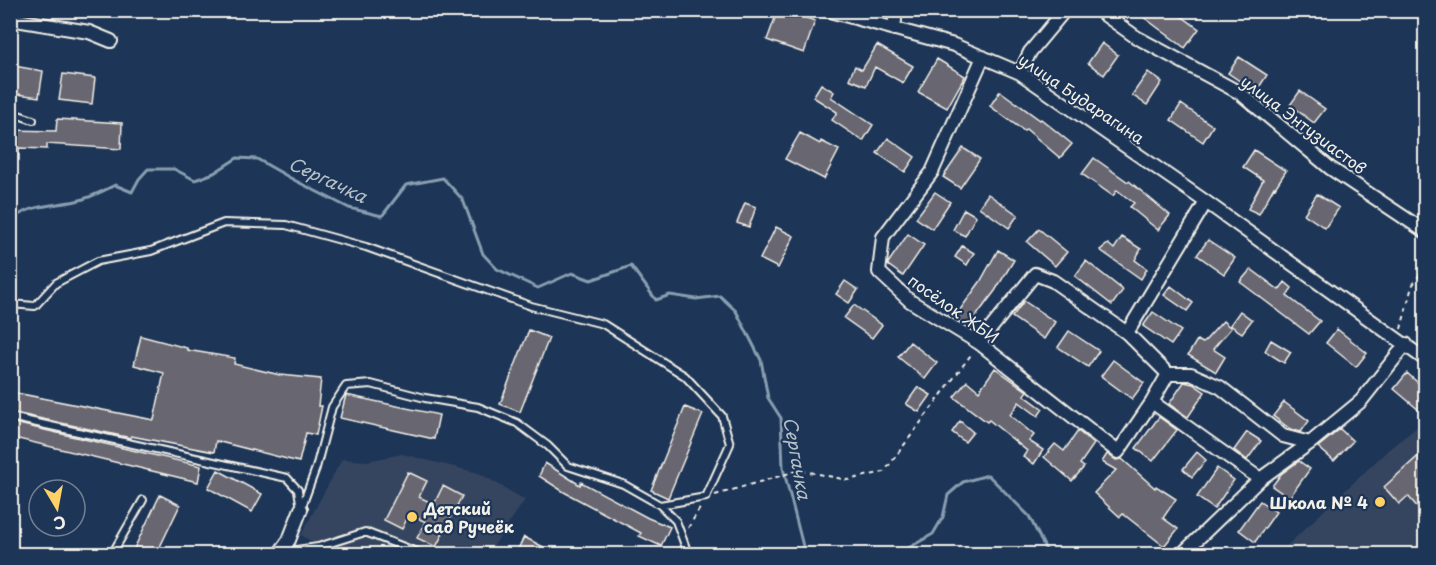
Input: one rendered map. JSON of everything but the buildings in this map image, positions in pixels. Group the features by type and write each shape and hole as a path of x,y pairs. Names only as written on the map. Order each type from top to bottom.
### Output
{"street":[{"name":"улица Бударагина","path":"826,10 954,45 1020,73 1206,202 1406,344 1425,360"},
{"path":"894,29 896,10"},
{"path":"1020,73 1030,52 1065,10"},
{"name":"улица Энтузиастов","path":"1098,10 1136,37 1239,93 1330,168 1425,232"},
{"path":"10,19 89,32 111,41"},
{"name":"посёлок ЖБИ","path":"982,57 932,172 883,237 879,272 910,301 979,343 1119,452 1152,402"},
{"path":"1127,333 1206,202"},
{"path":"979,343 1035,274 1053,281 1127,333 1168,374 1191,374 1220,387 1283,436 1310,443"},
{"path":"1182,555 1260,478 1310,443 1361,401 1406,344"},
{"path":"1168,374 1152,402 1260,478"},
{"path":"283,554 301,509"}],"lane":[{"path":"10,112 33,120"},
{"path":"10,303 35,306 56,283 98,261 151,251 224,223 286,225 366,247 531,306 603,324 686,376 722,416 730,444 706,497 660,506"},
{"path":"301,509 316,468 332,407 346,386 370,384 425,398 478,406 517,423 568,466 623,484 660,506 676,521 686,548 682,555"},
{"path":"10,417 287,478 298,490 301,509"},
{"path":"112,555 143,500"},
{"path":"283,554 318,547 365,532 422,555"}],"path":[{"path":"1394,336 1402,328 1412,286 1425,266"},
{"path":"682,539 706,497 800,470 847,480 884,472 979,343"}],"shaded area":[{"name":"Школа № 4","path":"1425,421 1425,554 1278,554 1389,449"},
{"name":"Детский сад Ручеёк","path":"402,454 479,473 525,500 488,554 385,554 367,546 333,554 301,535 342,459 367,461"}],"waterway":[{"name":"Сергачка","path":"10,222 32,209 81,200 115,185 132,192 148,169 174,169 195,180 214,173 237,158 257,159 349,208 382,216 406,185 443,178 463,200 483,254 497,269 538,288 572,273 591,280 631,266 656,300 670,295 696,299 720,296 736,311 761,360 768,398 781,418 783,468 805,554"},
{"name":"Сергачка","path":"898,554 933,534 943,517 948,495 963,482 988,475 1029,516 1048,554"}],"place":[{"name":"Школа № 4","path":"1380,502"},
{"name":"Детский сад Ручеёк","path":"412,517"}]}
